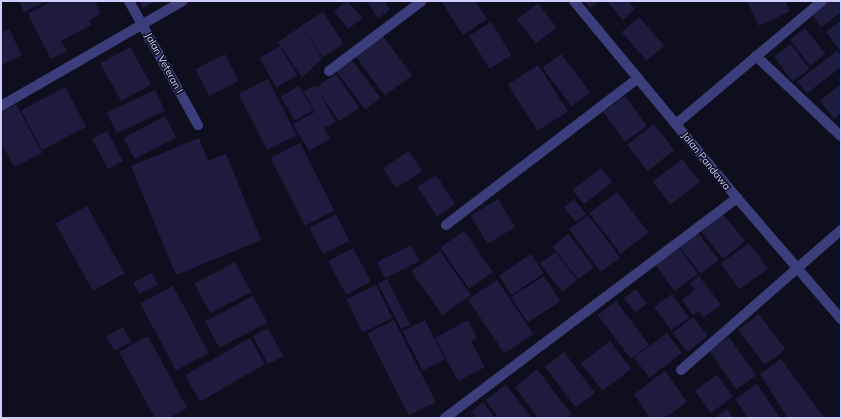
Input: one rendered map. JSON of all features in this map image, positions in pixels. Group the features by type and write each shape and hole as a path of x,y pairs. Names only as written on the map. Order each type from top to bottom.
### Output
{"street":[{"name":"Jalan Veteran I","path":"129,1 198,125"},
{"path":"1,106 143,26 183,1"},
{"path":"329,71 422,1"},
{"name":"Jalan Pandawa","path":"574,1 737,198 841,319"},
{"path":"676,124 822,1"},
{"path":"756,56 841,136"},
{"path":"446,225 638,78"},
{"path":"445,418 737,198"},
{"path":"681,370 798,270 841,230"}],"building":[{"path":"19,1 47,1 24,12"},
{"path":"53,1 94,1 101,14 89,20 91,25 61,41 67,51 51,59 28,14"},
{"path":"139,1 156,1 143,8"},
{"path":"347,1 363,18 348,29 334,11"},
{"path":"367,1 384,1 390,10 378,18"},
{"path":"441,1 475,1 487,19 463,35"},
{"path":"584,1 599,1 590,8"},
{"path":"607,1 628,1 635,9 623,20"},
{"path":"747,1 785,1 790,11 759,26"},
{"path":"830,1 841,1 841,12 821,27 812,15"},
{"path":"538,3 557,28 536,43 517,19"},
{"path":"323,12 344,44 323,57 302,26"},
{"path":"639,17 664,46 647,61 622,32"},
{"path":"841,21 841,52 826,32"},
{"path":"491,22 512,55 490,69 469,36"},
{"path":"302,26 322,58 302,78 278,42"},
{"path":"805,28 825,54 810,66 790,40"},
{"path":"9,29 22,55 1,65 1,33"},
{"path":"382,35 412,75 385,95 355,55"},
{"path":"791,44 809,69 792,81 774,56"},
{"path":"280,46 297,75 276,87 259,58"},
{"path":"130,47 151,85 121,101 100,63"},
{"path":"837,51 841,56 841,67 807,93 797,82"},
{"path":"225,54 239,81 209,96 196,69"},
{"path":"561,54 590,92 572,106 543,68"},
{"path":"351,59 380,98 365,110 336,70"},
{"path":"538,65 568,111 538,131 508,85"},
{"path":"336,74 359,108 339,121 316,87"},
{"path":"268,79 297,135 267,150 239,94"},
{"path":"841,84 841,113 834,119 820,101"},
{"path":"315,85 336,122 324,128 330,139 309,151 293,124 315,112 304,92"},
{"path":"299,86 313,110 295,121 281,96"},
{"path":"65,87 86,127 42,150 21,110"},
{"path":"155,90 165,111 117,133 107,112"},
{"path":"625,96 647,126 625,142 603,112"},
{"path":"16,104 42,153 14,167 1,142 1,112"},
{"path":"165,116 176,137 135,159 124,138"},
{"path":"654,124 674,150 648,171 627,145"},
{"path":"107,131 123,161 108,169 92,139"},
{"path":"199,138 208,161 226,154 261,240 176,275 131,166"},
{"path":"300,143 335,211 305,226 271,158"},
{"path":"409,151 422,171 396,188 383,168"},
{"path":"682,159 700,182 671,205 653,182"},
{"path":"601,168 612,182 584,204 573,190"},
{"path":"436,175 455,204 437,216 418,187"},
{"path":"617,192 648,232 621,254 589,214"},
{"path":"498,199 515,227 488,244 471,215"},
{"path":"574,199 586,214 576,222 564,207"},
{"path":"87,206 124,273 93,291 56,223"},
{"path":"336,214 350,241 323,254 309,228"},
{"path":"723,214 745,241 723,259 701,232"},
{"path":"588,215 620,257 601,272 569,229"},
{"path":"464,231 493,272 469,289 440,248"},
{"path":"698,233 719,260 701,274 680,247"},
{"path":"568,234 594,267 578,279 552,246"},
{"path":"749,243 768,269 739,289 721,264"},
{"path":"411,245 419,261 385,278 377,262"},
{"path":"353,248 371,282 346,295 328,261"},
{"path":"679,248 698,274 674,291 656,265"},
{"path":"440,251 471,295 442,315 411,271"},
{"path":"555,252 577,280 562,292 540,264"},
{"path":"531,254 544,273 512,295 499,276"},
{"path":"235,262 251,292 210,314 194,284"},
{"path":"152,273 158,285 139,294 133,283"},
{"path":"544,276 560,301 528,322 511,297"},
{"path":"699,276 721,305 703,318 699,311 693,315 682,300 695,290 690,283"},
{"path":"387,279 410,324 401,329 378,284"},
{"path":"497,280 533,334 504,353 468,300"},
{"path":"376,285 392,318 363,333 346,299"},
{"path":"173,286 209,353 176,370 140,303"},
{"path":"636,289 647,303 635,312 624,298"},
{"path":"672,294 689,317 671,330 654,307"},
{"path":"253,296 267,322 219,348 205,321"},
{"path":"616,301 649,345 631,359 598,315"},
{"path":"759,314 785,349 765,365 738,330"},
{"path":"693,317 708,336 687,352 673,333"},
{"path":"394,320 436,402 409,416 367,334"},
{"path":"425,320 445,359 423,371 403,331"},
{"path":"468,320 477,338 471,341 485,367 458,381 435,338"},
{"path":"123,327 131,342 114,351 106,336"},
{"path":"268,328 283,356 268,364 253,336"},
{"path":"667,333 682,353 649,378 634,358"},
{"path":"148,336 187,408 169,418 155,418 119,352"},
{"path":"729,337 756,376 736,389 709,351"},
{"path":"250,338 265,364 200,401 185,376"},
{"path":"610,341 631,369 602,391 581,363"},
{"path":"564,352 595,393 576,407 545,366"},
{"path":"781,359 824,418 788,418 760,374"},
{"path":"537,369 571,414 565,418 538,418 515,387"},
{"path":"665,371 687,402 664,418 650,418 634,394"},
{"path":"717,375 733,397 711,413 695,391"},
{"path":"757,384 780,418 748,418 735,399"},
{"path":"506,385 532,418 499,418 485,400"},
{"path":"483,402 495,418 476,418 471,412"},
{"path":"727,409 733,418 715,418"}]}
